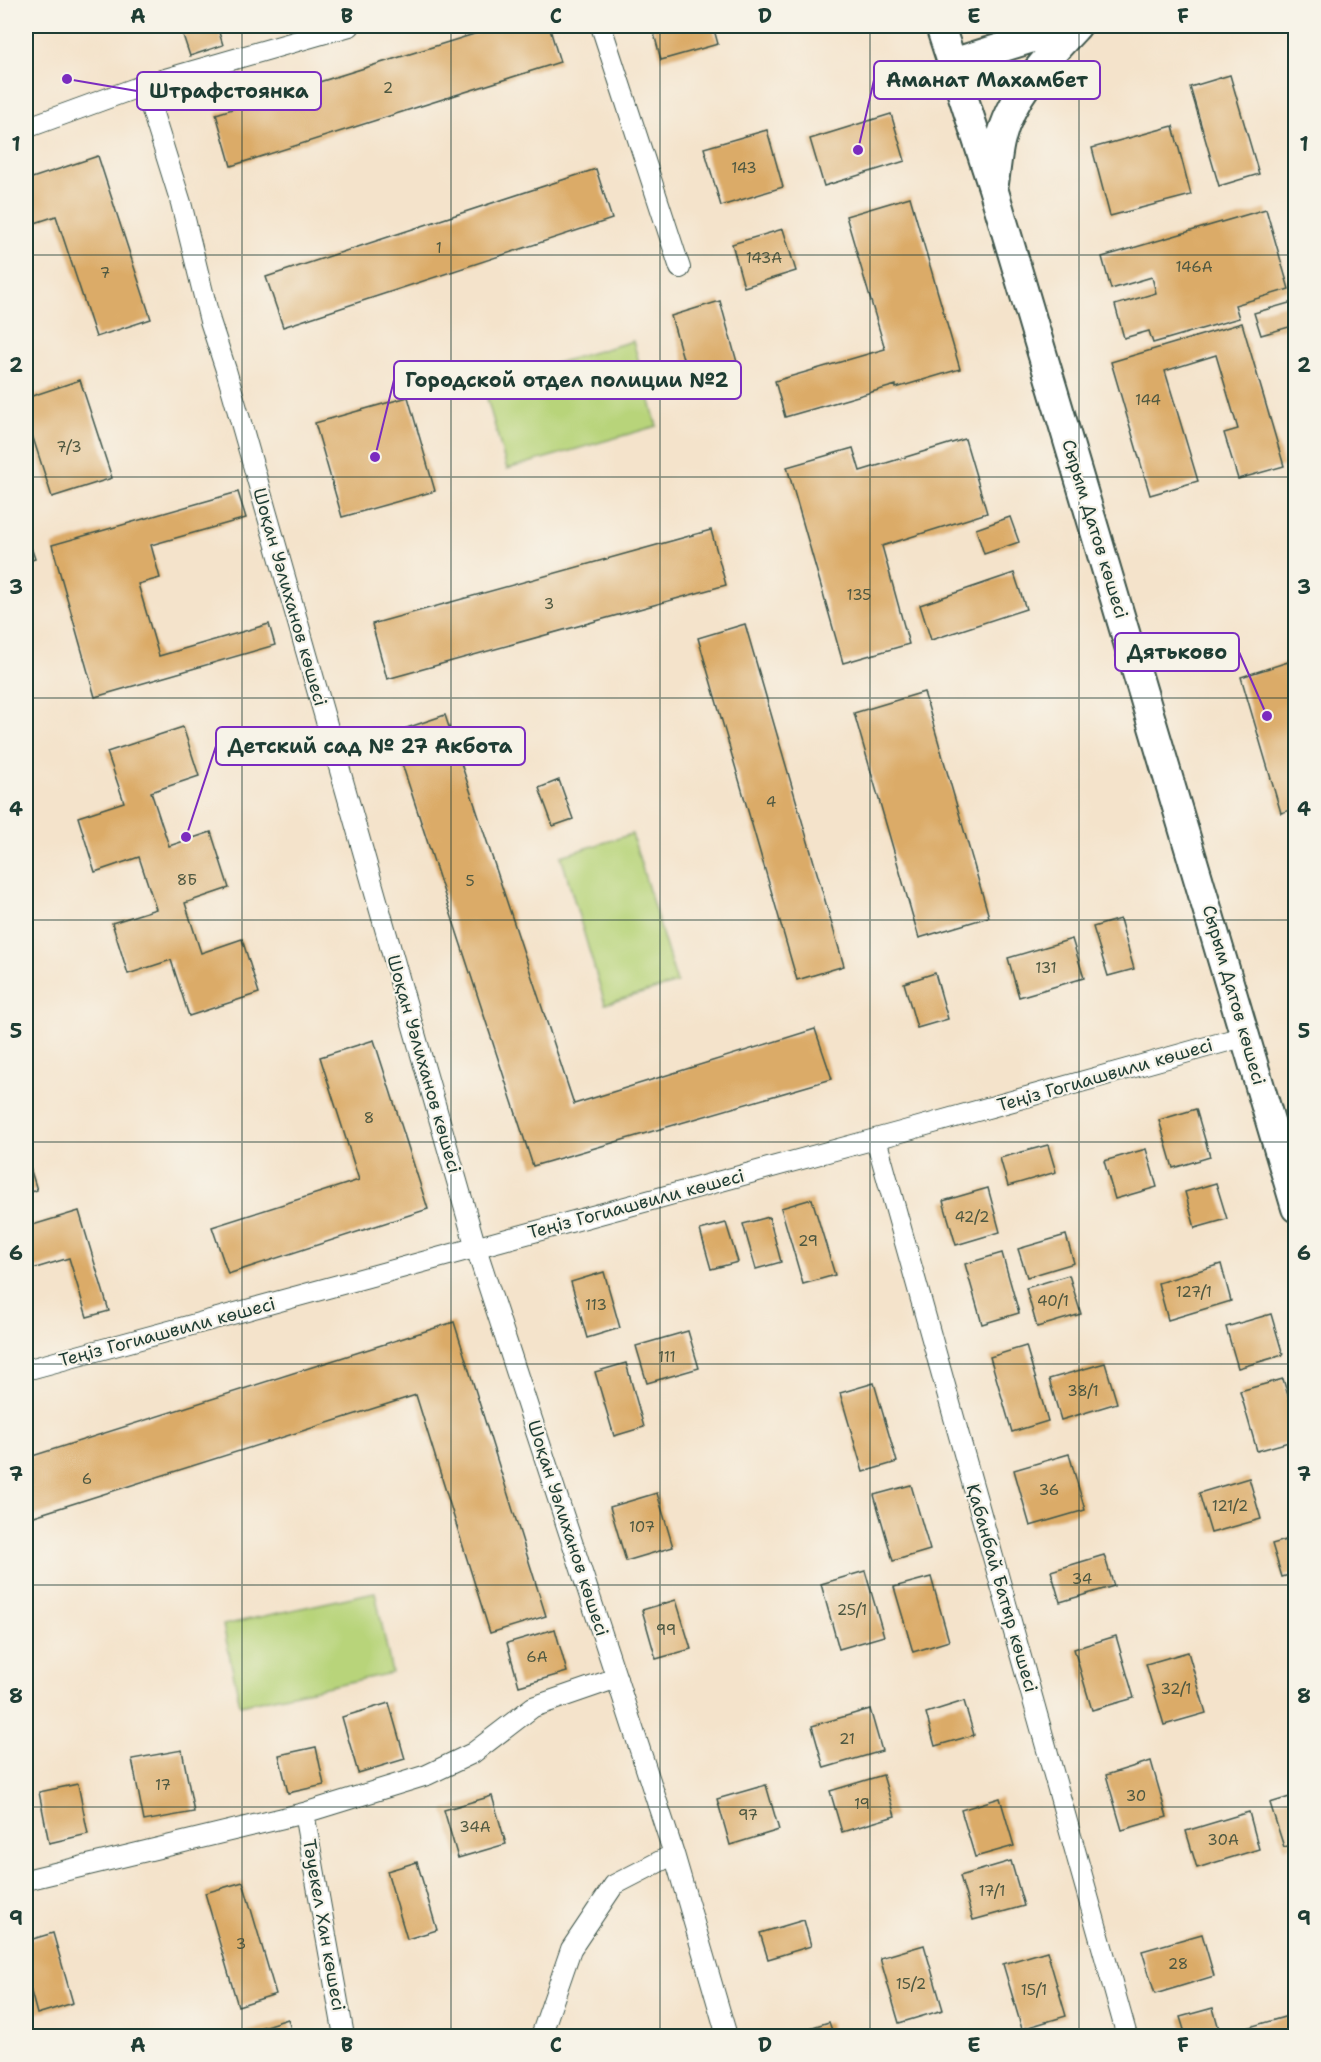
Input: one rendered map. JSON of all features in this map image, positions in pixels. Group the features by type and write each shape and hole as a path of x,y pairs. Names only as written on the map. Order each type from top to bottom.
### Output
{"main road":[{"name":"Сырым Датов көшесі","path":"940,26 993,188 1296,1208"},
{"path":"952,63 1071,26"},
{"path":"993,188 1000,140 1013,106 1035,72 1077,26"}],"street":[{"path":"26,128 144,86 350,26"},
{"path":"601,26 680,267"},
{"name":"Шоқан Уәлиханов көшесі","path":"144,86 181,203 210,321 226,369 476,1248 674,1854 727,2037"},
{"name":"Теңіз Гогиашвили көшесі","path":"26,1371 1246,1036"},
{"name":"Қабанбай Батыр көшесі","path":"876,1139 1127,2037"},
{"path":"26,1880 304,1813 427,1775 473,1753 533,1707 617,1678"},
{"name":"Тәуекел Хан көшесі","path":"304,1813 344,2037"},
{"path":"541,2037 571,1949 614,1885 674,1854"}],"green space":[{"path":"633,341 657,426 507,469 483,384"},
{"path":"632,834 677,983 605,1004 561,856"},
{"path":"375,1592 392,1673 240,1705 223,1625"}],"building":[{"path":"180,26 217,26 223,45 190,56"},
{"path":"500,26 549,26 560,62 231,166 216,114"},
{"path":"652,26 713,26 718,44 661,60"},
{"path":"1230,75 1259,174 1219,186 1190,87"},
{"path":"891,114 905,161 824,186 810,139"},
{"path":"1173,126 1191,195 1110,216 1092,148"},
{"path":"767,130 783,187 721,206 704,148"},
{"path":"98,156 151,319 96,337 56,216 26,226 26,180"},
{"path":"596,169 612,219 283,327 266,277"},
{"path":"910,197 960,369 785,417 775,381 885,349 846,216"},
{"path":"1266,209 1289,289 1235,305 1239,318 1153,343 1149,331 1124,338 1115,305 1156,293 1152,277 1111,289 1102,257"},
{"path":"783,229 796,271 744,287 732,244"},
{"path":"720,301 740,373 691,387 671,316"},
{"path":"1296,301 1296,325 1261,335 1254,313"},
{"path":"1242,323 1284,466 1238,479 1224,433 1238,429 1216,355 1165,371 1198,481 1150,495 1111,362"},
{"path":"80,380 112,478 52,497 26,416 26,398"},
{"path":"408,397 435,491 342,517 315,423"},
{"path":"965,439 987,513 882,546 909,644 843,663 787,467 853,448 860,471"},
{"path":"238,492 246,518 151,545 160,578 138,584 159,656 269,624 275,645 95,697 52,545"},
{"path":"1010,517 1019,542 984,554 976,529"},
{"path":"711,530 726,585 387,679 372,624"},
{"path":"26,532 35,559 26,562"},
{"path":"1014,573 1026,609 931,640 920,605"},
{"path":"745,624 844,966 797,980 698,638"},
{"path":"1288,662 1296,687 1296,808 1281,813 1241,677"},
{"path":"924,692 989,917 919,938 854,713"},
{"path":"445,715 574,1104 815,1029 832,1079 533,1166 392,733"},
{"path":"183,727 199,776 151,792 169,846 211,832 229,888 185,903 201,953 242,939 259,993 189,1016 171,960 128,974 112,923 156,909 139,857 95,872 78,817 124,802 107,752"},
{"path":"559,780 573,819 553,826 539,788"},
{"path":"1120,919 1134,969 1108,976 1093,927"},
{"path":"1072,939 1084,978 1019,997 1008,958"},
{"path":"935,973 948,1019 917,1028 904,983"},
{"path":"374,1040 428,1209 228,1274 212,1227 359,1180 320,1057"},
{"path":"1196,1109 1210,1157 1173,1168 1159,1120"},
{"path":"1048,1145 1056,1172 1008,1186 1000,1158"},
{"path":"1146,1149 1157,1187 1115,1199 1104,1161"},
{"path":"26,1155 37,1190 26,1194"},
{"path":"1216,1183 1227,1219 1195,1228 1185,1192"},
{"path":"988,1188 1000,1232 956,1245 943,1201"},
{"path":"812,1199 835,1275 803,1284 781,1208"},
{"path":"79,1211 109,1311 87,1317 69,1258 26,1271 26,1227"},
{"path":"769,1217 781,1262 756,1269 743,1224"},
{"path":"726,1223 738,1262 711,1269 700,1230"},
{"path":"1066,1235 1074,1263 1027,1277 1018,1249"},
{"path":"1002,1253 1019,1313 982,1324 965,1264"},
{"path":"1221,1264 1231,1301 1168,1320 1158,1283"},
{"path":"604,1272 620,1328 587,1338 571,1282"},
{"path":"1069,1275 1081,1314 1037,1327 1026,1288"},
{"path":"1271,1314 1283,1355 1238,1368 1226,1327"},
{"path":"454,1322 546,1616 490,1633 416,1395 31,1517 26,1500 26,1458"},
{"path":"688,1331 699,1368 647,1383 636,1346"},
{"path":"1026,1346 1048,1421 1012,1432 990,1357"},
{"path":"626,1363 644,1427 614,1436 595,1372"},
{"path":"1105,1363 1117,1403 1061,1420 1049,1379"},
{"path":"1283,1379 1296,1421 1296,1440 1257,1451 1240,1391"},
{"path":"874,1383 897,1462 863,1472 840,1393"},
{"path":"1069,1454 1085,1510 1030,1526 1014,1470"},
{"path":"1249,1478 1261,1519 1211,1533 1199,1493"},
{"path":"911,1485 930,1550 893,1561 874,1495"},
{"path":"657,1493 673,1547 626,1561 610,1507"},
{"path":"1296,1537 1296,1573 1282,1577 1272,1544"},
{"path":"1104,1555 1114,1586 1060,1602 1051,1571"},
{"path":"865,1571 884,1636 839,1649 821,1584"},
{"path":"931,1577 949,1641 913,1652 894,1587"},
{"path":"676,1600 691,1649 656,1659 642,1610"},
{"path":"555,1629 567,1672 519,1686 507,1643"},
{"path":"1116,1636 1134,1698 1092,1710 1074,1649"},
{"path":"1188,1652 1206,1713 1164,1725 1146,1664"},
{"path":"964,1701 974,1735 935,1746 926,1713"},
{"path":"389,1703 405,1759 358,1773 342,1717"},
{"path":"870,1709 882,1751 824,1768 812,1726"},
{"path":"316,1747 324,1785 288,1793 279,1755"},
{"path":"182,1750 194,1812 144,1821 132,1759"},
{"path":"1151,1761 1167,1817 1122,1830 1106,1775"},
{"path":"883,1775 895,1816 842,1832 830,1791"},
{"path":"78,1784 88,1834 49,1843 39,1792"},
{"path":"766,1785 779,1830 730,1845 717,1799"},
{"path":"1296,1795 1296,1844 1284,1847 1270,1803"},
{"path":"492,1796 506,1844 458,1858 444,1810"},
{"path":"1000,1798 1014,1846 975,1857 961,1810"},
{"path":"1249,1812 1259,1849 1197,1868 1186,1831"},
{"path":"1011,1861 1024,1906 973,1920 960,1876"},
{"path":"417,1862 437,1930 407,1939 387,1871"},
{"path":"243,1882 276,1994 238,2006 205,1893"},
{"path":"804,1920 811,1946 768,1959 760,1933"},
{"path":"53,1933 73,2003 37,2014 26,1973 26,1941"},
{"path":"1202,1934 1214,1976 1155,1994 1142,1951"},
{"path":"924,1945 943,2010 899,2023 880,1958"},
{"path":"1047,1951 1066,2016 1022,2029 1003,1964"},
{"path":"1213,2008 1221,2036 1186,2036 1180,2017"},
{"path":"1288,2016 1294,2036 1233,2036 1232,2032"},
{"path":"288,2019 293,2036 247,2036 246,2032"},
{"path":"829,2022 834,2036 784,2036"}],"place":[{"name":"Штрафстоянка","path":"67,79"},
{"name":"Аманат Махамбет","path":"858,150"},
{"name":"Городской отдел полиции №2","path":"375,457"},
{"name":"Дятьково","path":"1267,716"},
{"name":"Детский сад № 27 Акбота","path":"186,837"}]}
